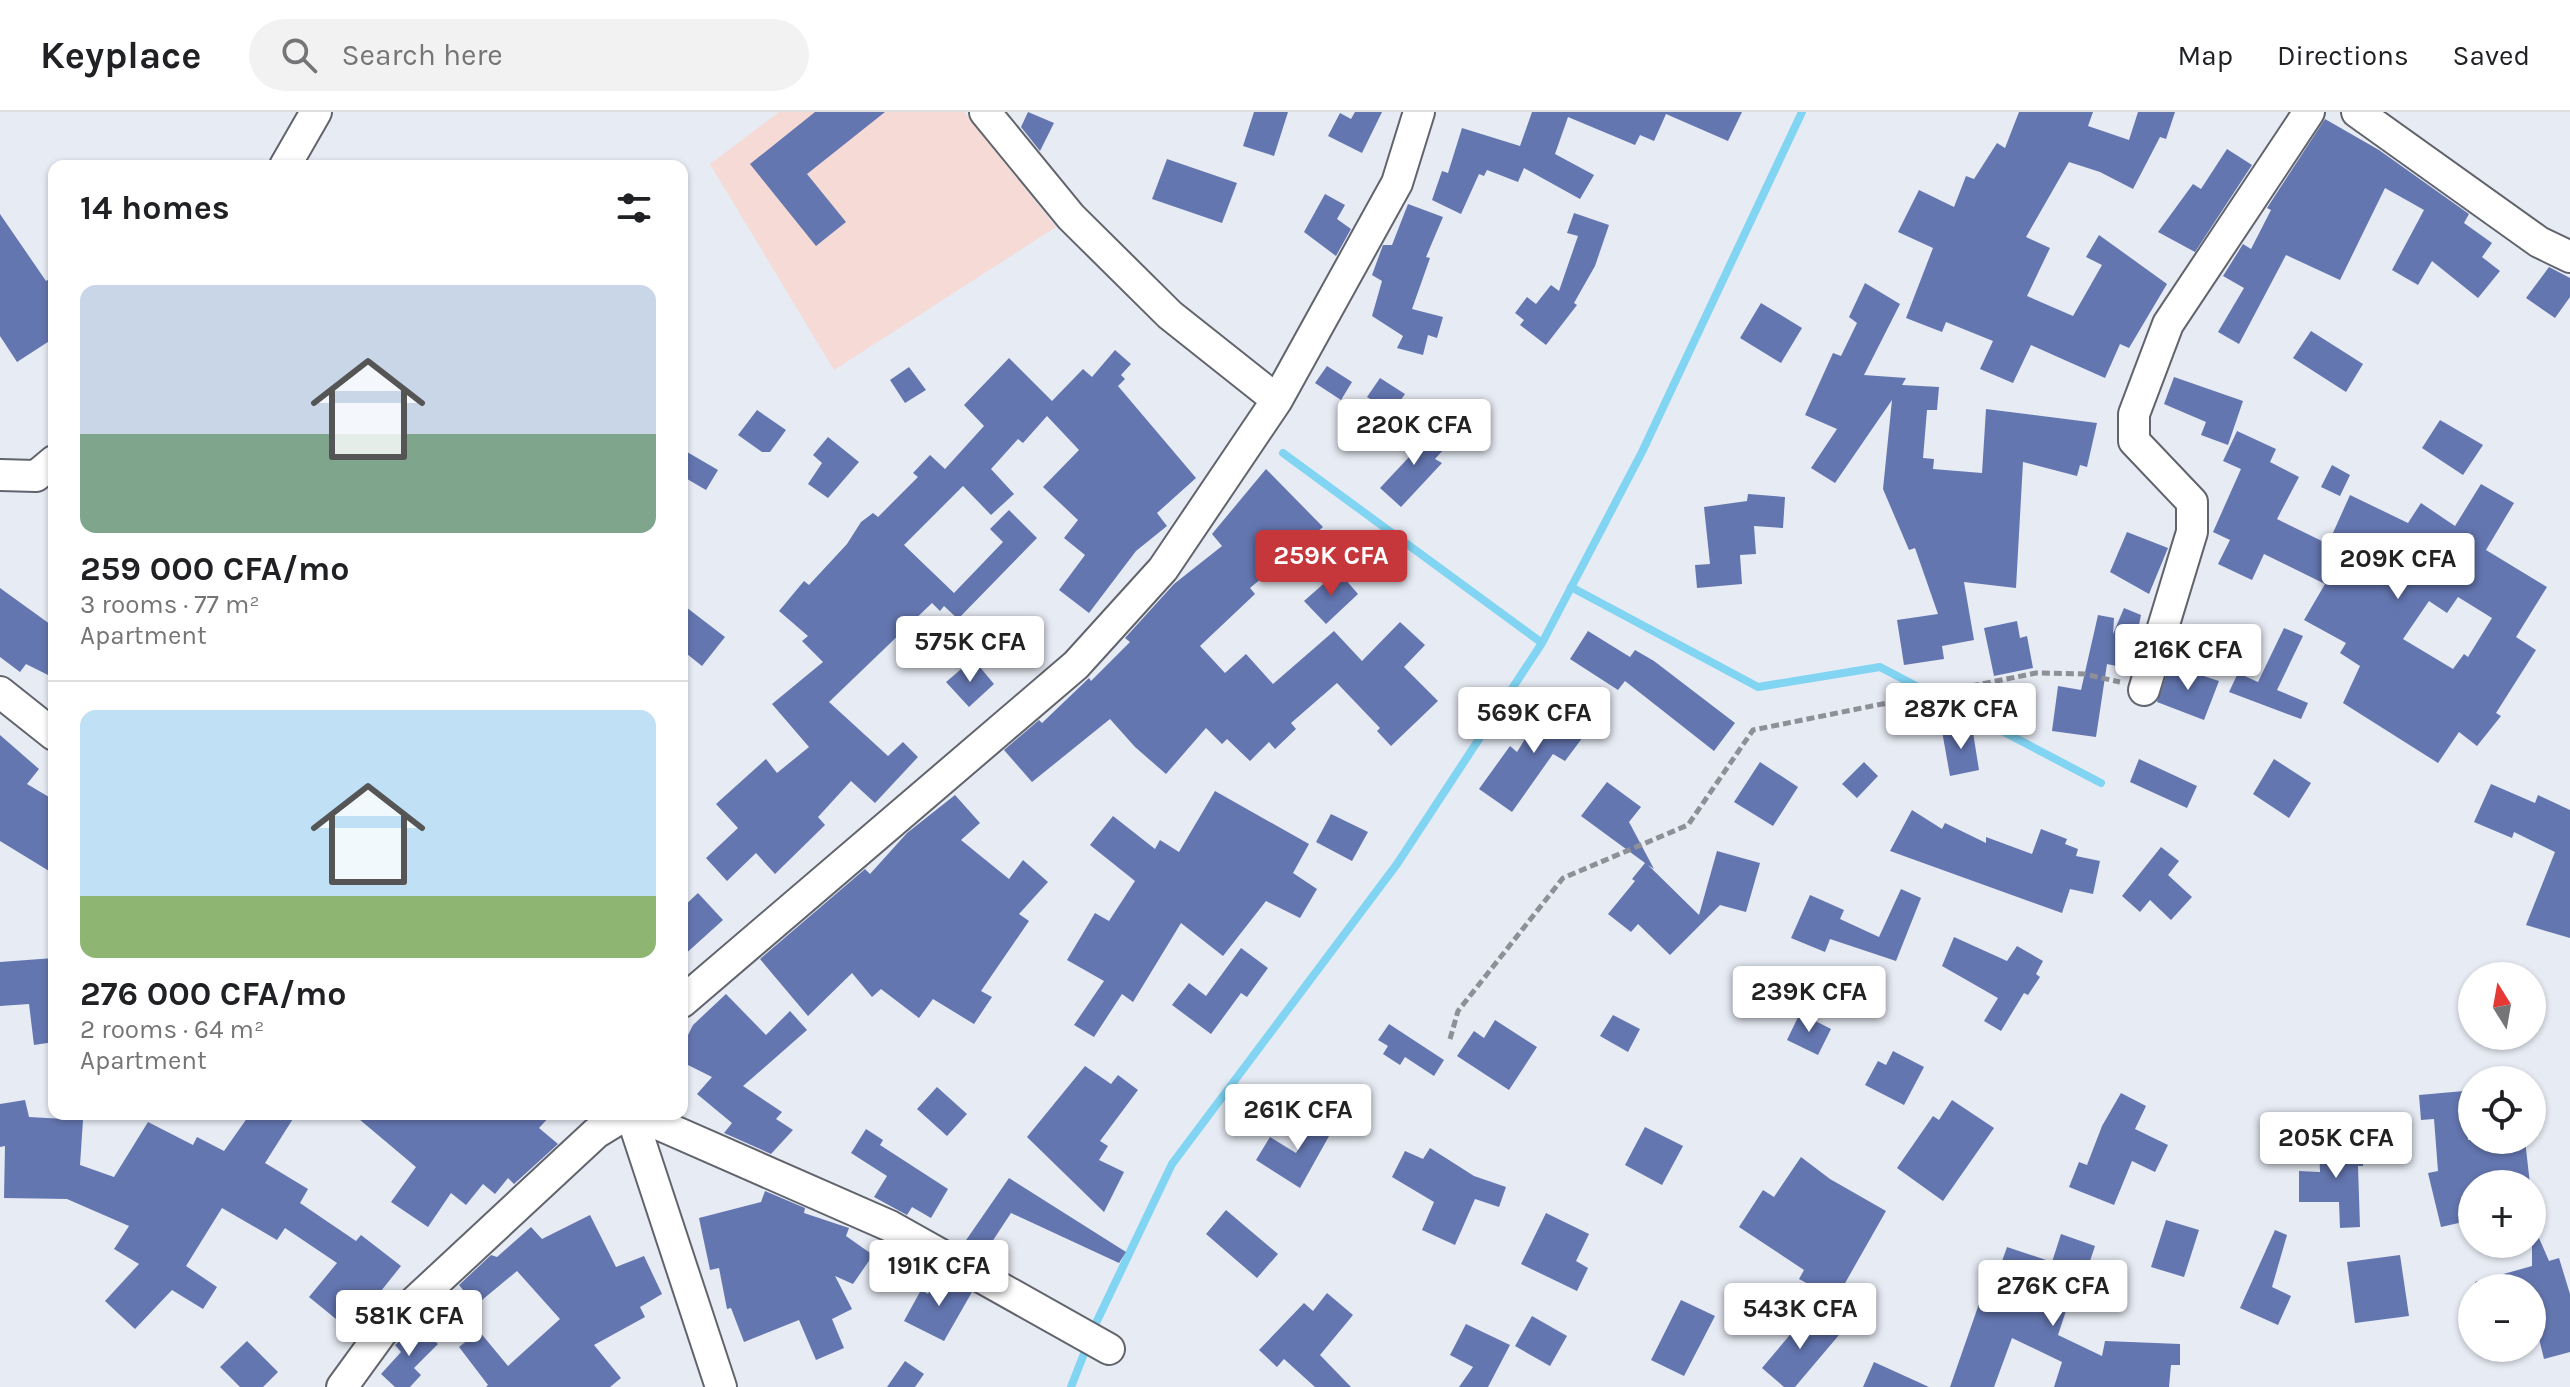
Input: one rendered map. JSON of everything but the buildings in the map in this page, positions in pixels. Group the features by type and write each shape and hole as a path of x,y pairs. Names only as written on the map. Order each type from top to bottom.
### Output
{"street":[{"path":"288,160 316,112"},
{"path":"985,112 1071,217 1159,304 1277,400"},
{"path":"688,997 1076,665 1163,569 1277,400 1397,183 1419,112"},
{"path":"2144,690 2192,532 2192,502 2134,441 2134,414 2168,324 2309,112"},
{"path":"2357,112 2539,242 2570,257"},
{"path":"0,475 36,476 48,466"},
{"path":"0,692 48,730"},
{"path":"342,1387 382,1332 596,1133 620,1120"},
{"path":"633,1120 721,1387"},
{"path":"645,1120 890,1226 1096,1342"}],"path":[{"path":"1450,1039 1458,1011 1563,878 1688,825 1753,730 2036,673 2084,674 2144,690"}],"shaded area":[{"path":"779,112 964,112 1056,227 834,370 710,164"}],"waterway":[{"path":"1071,1387 1096,1323 1172,1164 1397,864 1542,643 1642,452 1802,112"},
{"path":"1283,453 1542,643"},
{"path":"1571,587 1758,687 1880,667 2101,783"}]}
